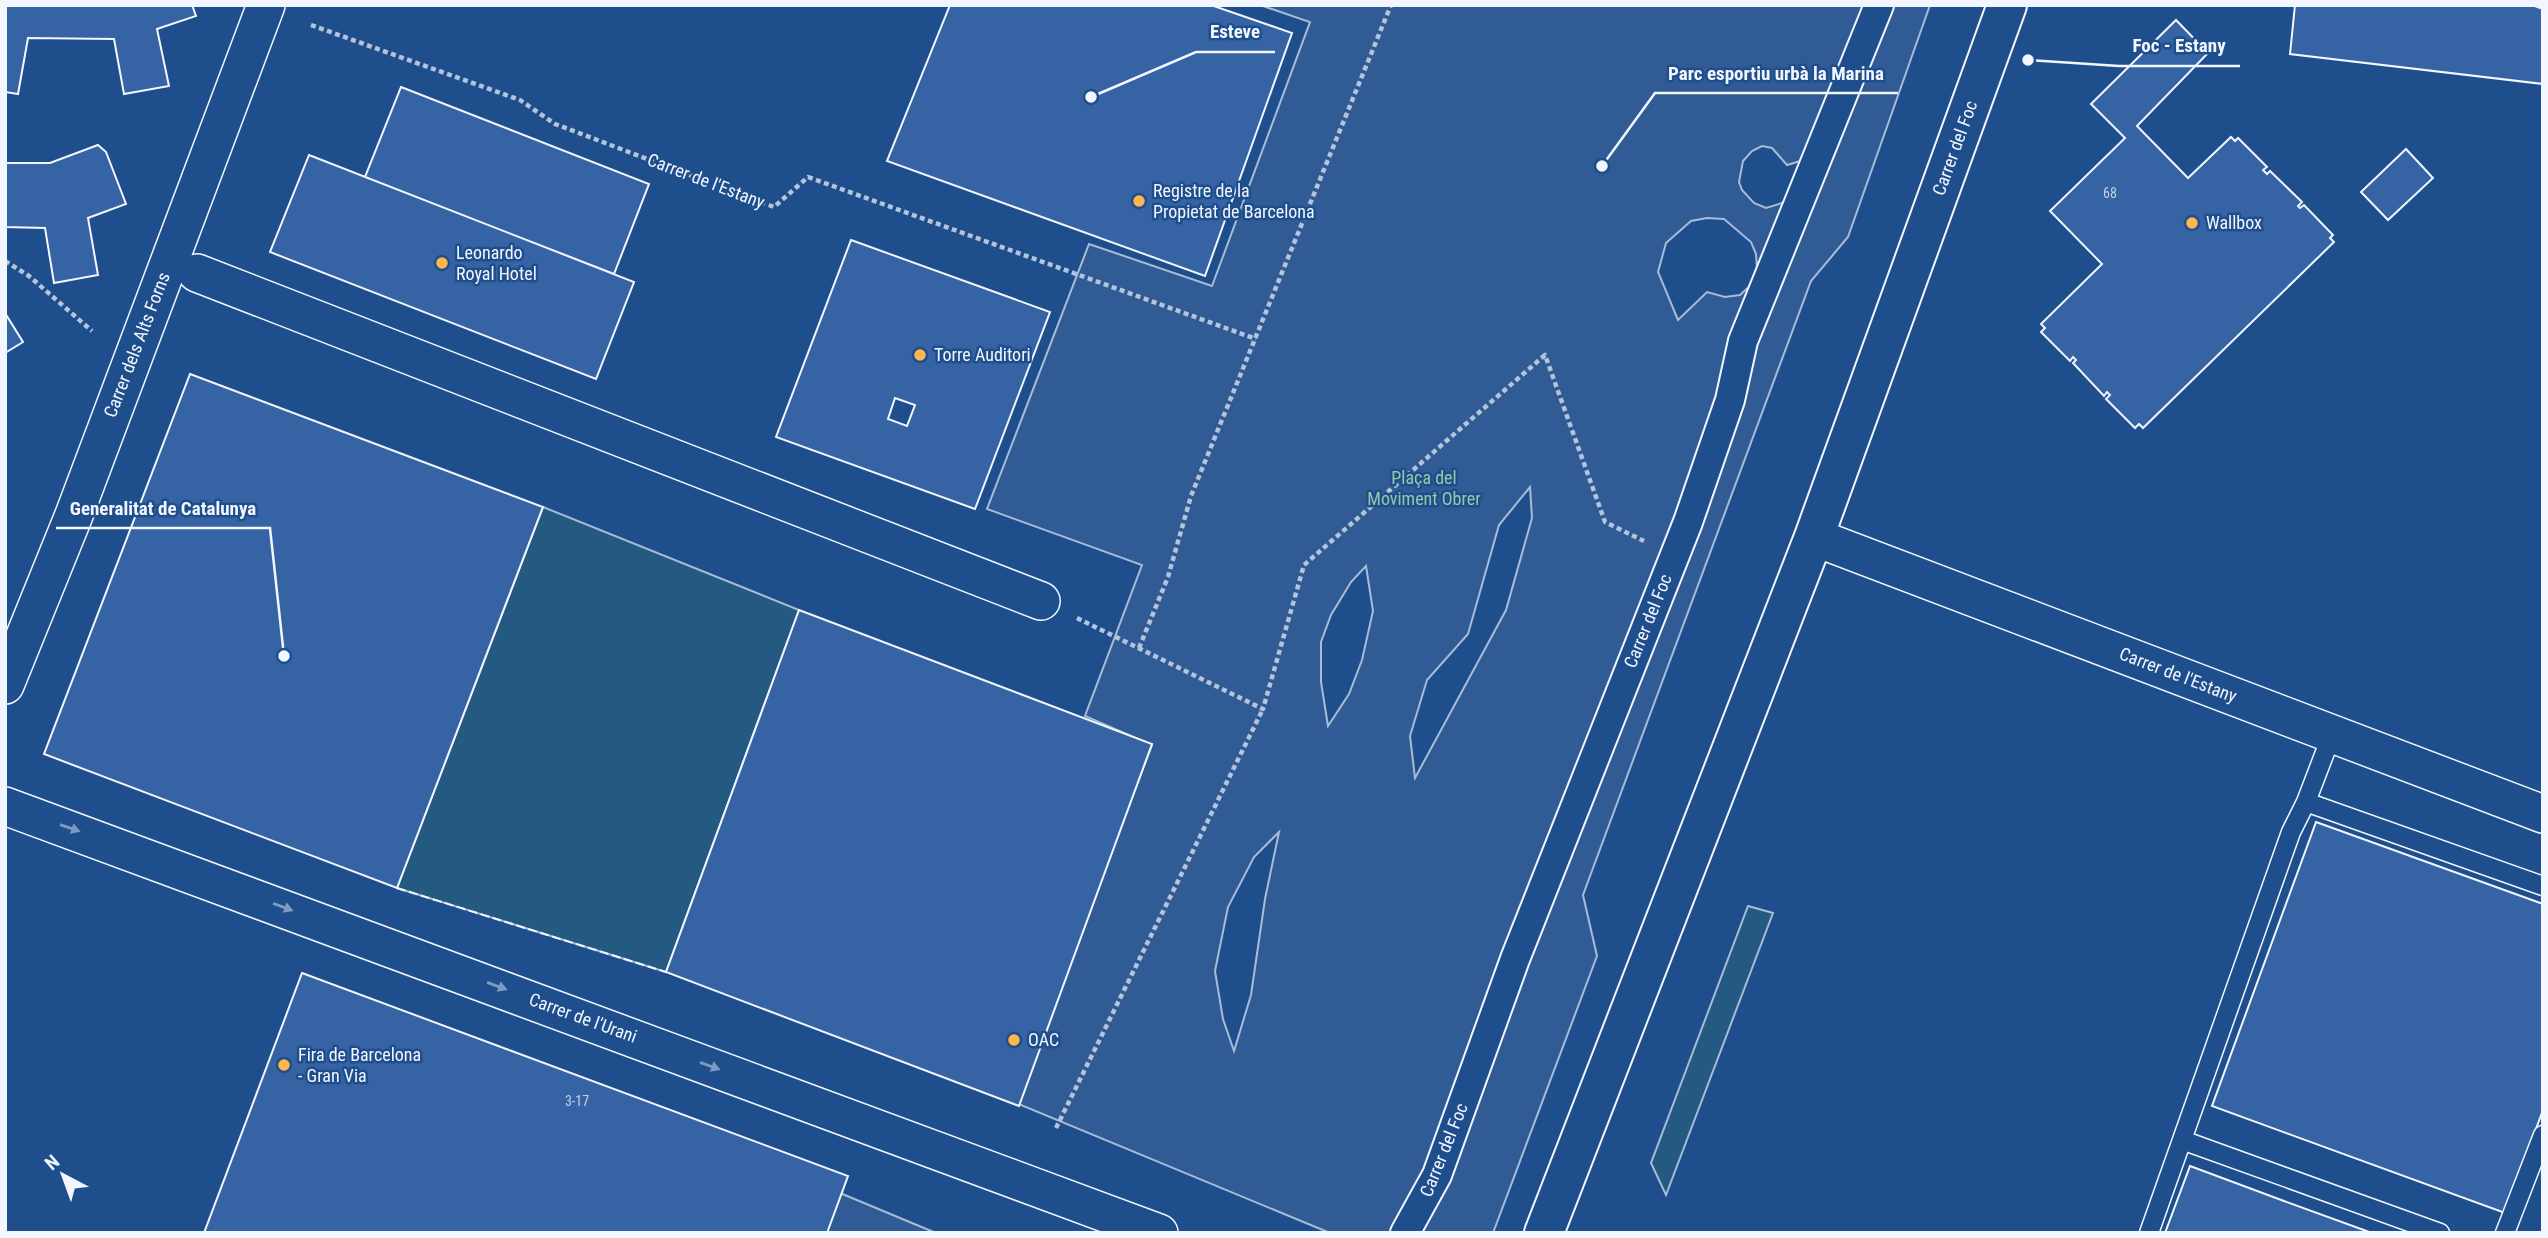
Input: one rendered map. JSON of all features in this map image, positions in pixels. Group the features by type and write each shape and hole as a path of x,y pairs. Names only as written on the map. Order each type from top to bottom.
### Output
{"street":[{"name":"Carrer dels Alts Forns","path":"5,685 74,515 266,5"},
{"name":"Carrer del Foc","path":"1405,1233 1437,1175 1515,959 1674,555 1730,400 1743,341 1879,5"},
{"name":"Carrer del Foc","path":"1544,1233 1814,537 2007,5"},
{"path":"197,273 1041,601"},
{"name":"Carrer de l'Estany","path":"1814,537 2543,814"},
{"name":"Carrer de l'Urani","path":"5,807 1159,1233"}],"lane":[{"path":"2148,1233 2291,832 2306,802 2332,734"},
{"path":"2306,802 2543,886"},
{"path":"2505,1233 2543,1135"},
{"path":"2182,1140 2440,1233"}],"path":[{"path":"1139,648 1168,577 1191,496 1391,5"},
{"name":"Carrer de l'Estany","path":"311,25 520,100 555,124 774,207 808,177 1256,339"},
{"path":"5,261 29,276 92,331"},
{"path":"1056,1128 1263,709 1304,565 1545,355 1605,522 1674,555"},
{"path":"1041,601 1263,709"}],"shaded area":[{"name":"Plaça del Moviment Obrer","path":"1260,5 1930,5 1848,237 1811,281 1583,895 1597,956 1493,1233 1330,1233 1016,1103 1152,745 1085,716 1142,565 987,509 1089,244 1212,286 1310,22","holes":["1762,146 1772,148 1787,165 1820,155 1792,200 1766,208 1754,203 1742,190 1739,182 1743,161 1752,151","1724,219 1751,242 1756,254 1757,269 1753,283 1740,295 1725,297 1707,292 1678,320 1658,272 1666,243 1691,221","1530,487 1532,518 1506,610 1415,778 1410,736 1427,680 1468,634 1499,525","1366,566 1373,611 1362,660 1349,694 1328,726 1321,682 1321,642 1331,615 1351,582","1279,832 1265,899 1251,995 1234,1051 1223,1019 1215,971 1228,907 1254,857"]},
{"path":"543,507 799,610 666,972 397,888"},
{"path":"1748,906 1773,913 1666,1195 1651,1163"},
{"path":"840,1193 936,1233 825,1233"}],"building":[{"path":"5,5 192,5 196,16 157,29 169,86 124,94 114,39 28,38 18,94 5,92"},
{"path":"950,5 1211,5 1292,33 1205,276 887,161"},
{"path":"2295,5 2532,5 2543,9 2543,84 2290,54"},
{"name":"Wallbox","path":"2176,20 2208,53 2137,126 2188,178 2231,137 2235,141 2238,138 2267,167 2263,170 2267,174 2270,171 2302,202 2298,206 2300,208 2304,205 2333,235 2330,238 2334,242 2143,428 2139,424 2135,428 2106,399 2110,395 2107,392 2104,396 2073,363 2076,360 2073,357 2070,361 2041,332 2045,328 2041,324 2102,264 2050,211 2125,138 2091,104"},
{"path":"401,87 649,184 614,274 365,177"},
{"path":"98,145 106,152 126,204 88,218 98,275 54,283 45,228 5,227 5,163 50,163"},
{"path":"2406,149 2433,178 2388,220 2361,192"},
{"name":"Leonardo Royal Hotel","path":"309,155 634,282 596,379 270,252"},
{"name":"Torre Auditori","path":"851,240 1050,312 975,509 776,437","holes":["895,398 915,405 907,426 888,419"]},
{"path":"5,313 23,342 5,353"},
{"path":"190,374 543,507 397,888 44,754"},
{"path":"799,610 1152,744 1019,1106 666,972"},
{"path":"2316,822 2543,904 2543,1110 2505,1213 2212,1106"},
{"path":"302,973 848,1176 827,1233 204,1233"},
{"path":"2190,1166 2284,1201 2372,1233 2165,1233"}],"fence":[{"path":"397,888 666,972"}],"place":[{"name":"Foc - Estany","path":"2028,60"},
{"name":"Esteve","path":"1091,97"},
{"name":"Parc esportiu urbà la Marina","path":"1602,166"},
{"name":"Registre de la Propietat de Barcelona","path":"1139,201"},
{"name":"Wallbox","path":"2192,223"},
{"name":"Leonardo Royal Hotel","path":"442,263"},
{"name":"Torre Auditori","path":"920,355"},
{"name":"Generalitat de Catalunya","path":"284,656"},
{"name":"OAC","path":"1014,1040"},
{"name":"Fira de Barcelona - Gran Via","path":"284,1065"}]}
